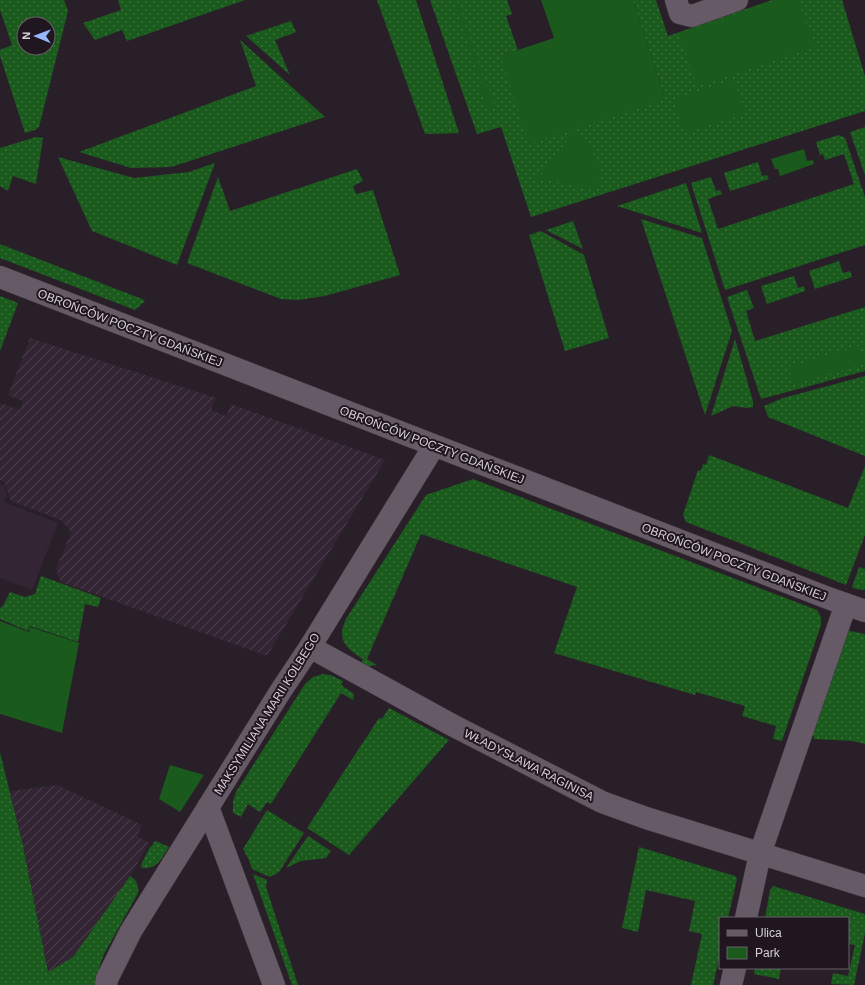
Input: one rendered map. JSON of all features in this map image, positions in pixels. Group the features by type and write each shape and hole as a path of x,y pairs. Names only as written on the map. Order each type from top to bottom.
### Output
{"street":[{"path":"676,0 680,12 692,16 737,0"},
{"name":"OBROŃCÓW POCZTY GDAŃSKIEJ","path":"0,277 855,608"},
{"name":"MAKSYMILIANA MARII KOLBEGO","path":"106,985 107,979 131,931 417,476 434,446"},
{"path":"746,917 760,854 855,608"},
{"name":"WŁADYSŁAWA RAGINISA","path":"310,647 452,726 602,802 646,818 865,886"},
{"path":"208,807 274,985"},
{"path":"731,985 735,969"}],"shaded area":[{"path":"30,338 216,398 211,410 226,416 231,404 385,460 267,656 61,582 56,569 71,532 61,520 11,501 4,482 0,480 0,403 20,410 23,401 8,395"},
{"path":"0,484 4,485 7,494 4,502 58,523 32,590 0,578"},
{"path":"57,785 142,825 137,836 149,843 130,876 73,957 48,972 23,846 10,791"}],"green space":[{"path":"0,0 64,0 68,11 39,127 25,133 0,56 0,50 12,45 0,10"},
{"path":"118,0 245,0 127,41 122,30 95,40 83,23 121,10"},
{"path":"377,0 416,0 459,133 425,134"},
{"path":"430,0 507,0 512,14 506,16 518,50 500,56 665,99 633,0 656,0 668,36 772,0 842,0 865,76 865,111 531,217 501,127 477,134"},
{"path":"454,0 457,0 486,86 489,86 496,108 488,111 480,88 483,87"},
{"path":"541,0 633,0 665,99 529,144 500,56 554,38"},
{"path":"776,0 798,0 815,46 697,87 679,34"},
{"path":"291,21 296,32 275,40 290,75 246,36"},
{"path":"240,40 325,117 171,167 131,168 79,152 256,86"},
{"path":"735,80 745,114 684,133 674,99"},
{"path":"865,127 865,175 850,132"},
{"path":"574,131 587,144 596,157 599,172 597,191 542,178 538,180 536,178 536,175 541,175"},
{"path":"839,135 845,138 865,197 865,245 725,290 691,183 711,177 716,191 720,190 722,194 708,199 718,229 854,184 844,154 825,160 823,154 820,155 816,142"},
{"path":"36,137 43,138 36,184 13,176 8,191 0,186 0,148"},
{"path":"804,149 807,161 813,160 814,164 780,176 778,169 775,169 771,159"},
{"path":"58,157 134,178 189,172 215,163 177,265 92,231"},
{"path":"758,162 762,176 767,175 769,179 730,191 724,173"},
{"path":"357,169 363,181 353,186 356,194 373,190 400,275 325,296 298,300 281,299 187,263 218,177 230,211"},
{"path":"686,183 702,233 617,206"},
{"path":"641,219 702,238 732,331 705,415"},
{"path":"573,221 583,249 546,230"},
{"path":"541,231 584,255 609,338 565,351 529,235"},
{"path":"0,244 145,301 135,310 0,258"},
{"path":"839,261 843,273 850,271 852,277 815,289 809,271"},
{"path":"794,276 798,288 804,286 805,291 767,304 761,286"},
{"path":"747,290 754,308 746,311 755,341 865,307 865,371 761,399 727,297"},
{"path":"0,296 18,303 0,351"},
{"path":"735,339 753,401 753,407 747,408 733,406 711,416"},
{"path":"859,346 865,363 793,385 788,367"},
{"path":"865,376 865,456 768,417 764,406 783,398"},
{"path":"709,455 848,508 865,466 865,535 846,585 686,522 683,515 698,470 701,471 703,464 706,465"},
{"path":"473,479 817,610 821,617 821,625 782,741 773,739 776,726 742,716 745,706 696,692 695,695 554,653 577,587 421,534 367,659 377,665 369,666 361,664 363,659 344,643 342,633 346,619 426,495"},
{"path":"859,567 865,569 865,590 852,587"},
{"path":"41,576 101,598 98,607 85,604 78,642 30,626 28,631 0,619 0,608 3,606 10,592 25,597 35,594"},
{"path":"0,621 29,632 30,627 79,643 62,733 0,714"},
{"path":"845,630 865,634 865,744 853,741 814,739 811,724"},
{"path":"323,674 330,675 343,681 341,685 354,694 353,700 341,693 271,804 267,802 260,812 248,804 241,817 233,813 233,802 236,792 305,684 313,677"},
{"path":"389,708 449,740 349,855 307,828 379,718 382,719"},
{"path":"0,752 23,846 48,972 73,957 130,876 137,883 138,893 103,956 94,985 0,985"},
{"path":"170,765 204,775 180,812 159,799"},
{"path":"267,810 304,833 279,872 270,877 252,869 243,849"},
{"path":"308,836 331,851 326,858 301,861 286,868"},
{"path":"156,841 169,847 155,865 152,867 142,868 141,865 150,847"},
{"path":"639,847 735,876 737,879 728,917 719,917 719,959 713,985 691,985 702,934 689,931 695,901 646,890 638,932 622,928"},
{"path":"253,874 267,880 266,887 298,985 292,985"},
{"path":"773,886 865,914 865,933 854,985 831,984 833,973 848,976 855,945 849,944 849,917 765,917 770,890"},
{"path":"755,969 781,969 779,979 754,974"}]}
